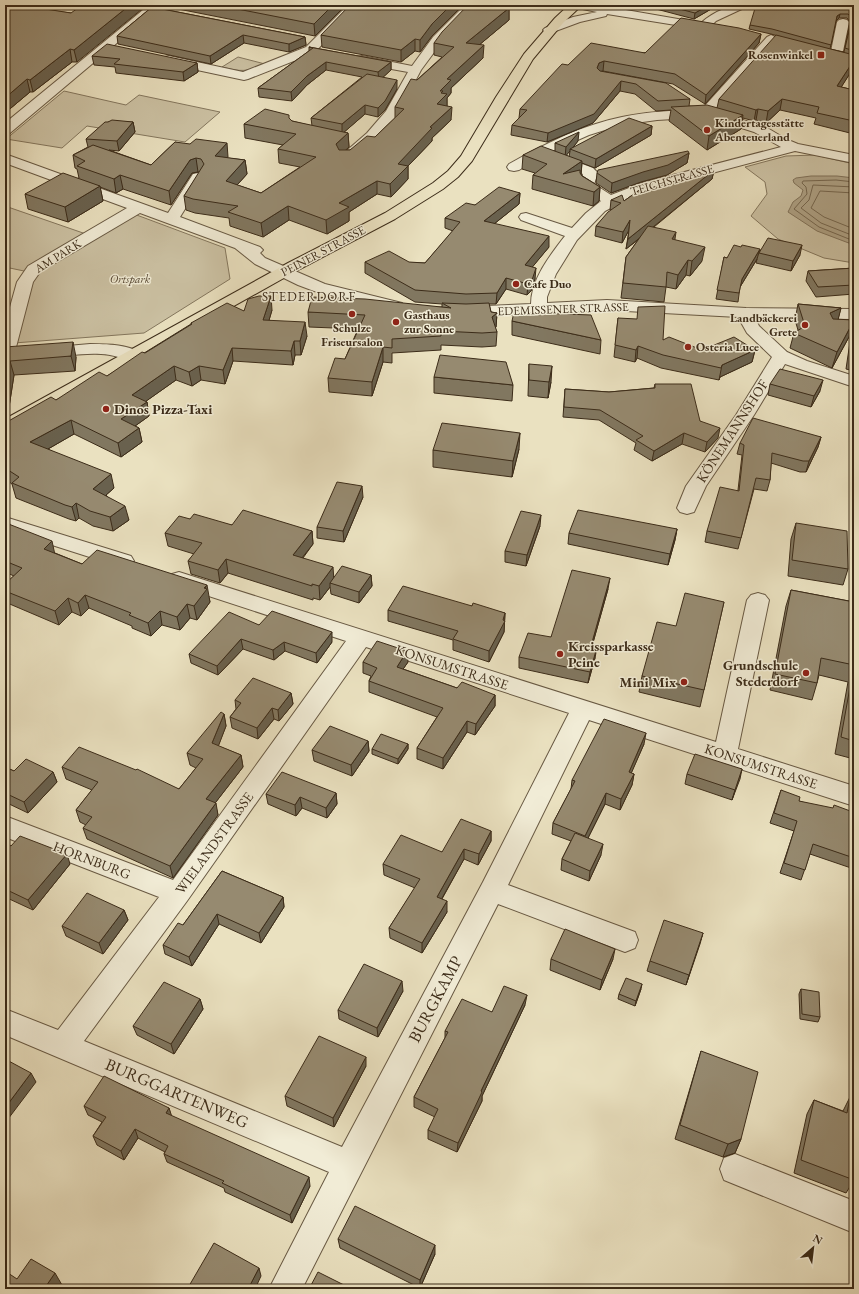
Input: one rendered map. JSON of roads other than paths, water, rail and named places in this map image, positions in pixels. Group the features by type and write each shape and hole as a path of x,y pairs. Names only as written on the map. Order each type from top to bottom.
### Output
{"main road":[{"name":"PEINER STRASSE","path":"5,426 134,356 194,320 394,213 437,188 452,176 467,158 529,55 549,30 576,5"}],"street":[{"path":"244,76 314,46 352,5"},
{"path":"345,159 372,136 392,113 415,70 437,40 471,5"},
{"path":"576,5 718,28"},
{"path":"704,26 712,19 739,5"},
{"path":"5,130 153,7 166,12"},
{"path":"549,30 577,18 608,14 633,15"},
{"path":"843,22 832,55 848,59"},
{"path":"514,167 539,153 609,124 651,117 706,113 766,38 785,43"},
{"path":"302,39 325,52"},
{"path":"106,47 122,50"},
{"path":"347,57 415,70"},
{"path":"160,58 266,81"},
{"path":"688,100 706,113"},
{"path":"12,111 26,113"},
{"name":"TEICHSTRASSE","path":"706,113 759,129 781,142 795,147 854,159"},
{"path":"348,140 363,144"},
{"name":"TEICHSTRASSE","path":"539,309 539,297 553,265 575,234 589,218 610,202 647,186 795,147"},
{"path":"539,153 588,170 591,173 586,183 587,186 602,194 610,202"},
{"path":"5,158 240,245 260,261 289,269 320,288 376,302 413,308"},
{"path":"172,219 198,177"},
{"name":"AM PARK","path":"15,355 25,282 34,269 139,207"},
{"path":"526,217 575,234"},
{"name":"EDEMISSENER STRASSE","path":"447,311 466,312 607,305 746,313 854,314"},
{"path":"746,313 747,320 753,330 781,356 801,365 854,382"},
{"path":"15,355 100,349 120,350 134,356"},
{"name":"KÖNEMANNSHOF","path":"687,508 696,486 745,415 781,356"},
{"name":"KONSUMSTRASSE","path":"5,523 854,796"},
{"path":"725,754 758,600"},
{"name":"WIELANDSTRASSE","path":"63,1046 178,893 361,637"},
{"name":"BURGKAMP","path":"285,1289 492,890 583,709"},
{"name":"HORNBURG","path":"5,826 178,893"},
{"path":"492,890 625,940"},
{"name":"BURGGARTENWEG","path":"5,1022 348,1165"},
{"path":"735,1169 854,1216"}],"water":[{"path":"811,176 837,176 854,178 854,245 817,231 788,212 793,202 801,196 803,190 794,183 793,180 796,178"}],"place":[{"name":"Rosenwinkel","path":"821,55"},
{"name":"Kindertagesstätte Abenteuerland","path":"707,130"},
{"name":"Cafe Duo","path":"516,284"},
{"name":"Schulze Friseursalon","path":"352,314"},
{"name":"Gasthaus zur Sonne","path":"396,322"},
{"name":"Landbäckerei Grete","path":"805,325"},
{"name":"Osteria Luce","path":"688,347"},
{"name":"Dinos Pizza-Taxi","path":"106,409"},
{"name":"Kreissparkasse Peine","path":"560,654"},
{"name":"Grundschule Stederdorf","path":"806,673"},
{"name":"Mini Mix","path":"684,682"}],"district":[{"name":"STEDERDORF","path":"309,296"}],"park label":[{"name":"Ortspark","path":"130,279"}]}
